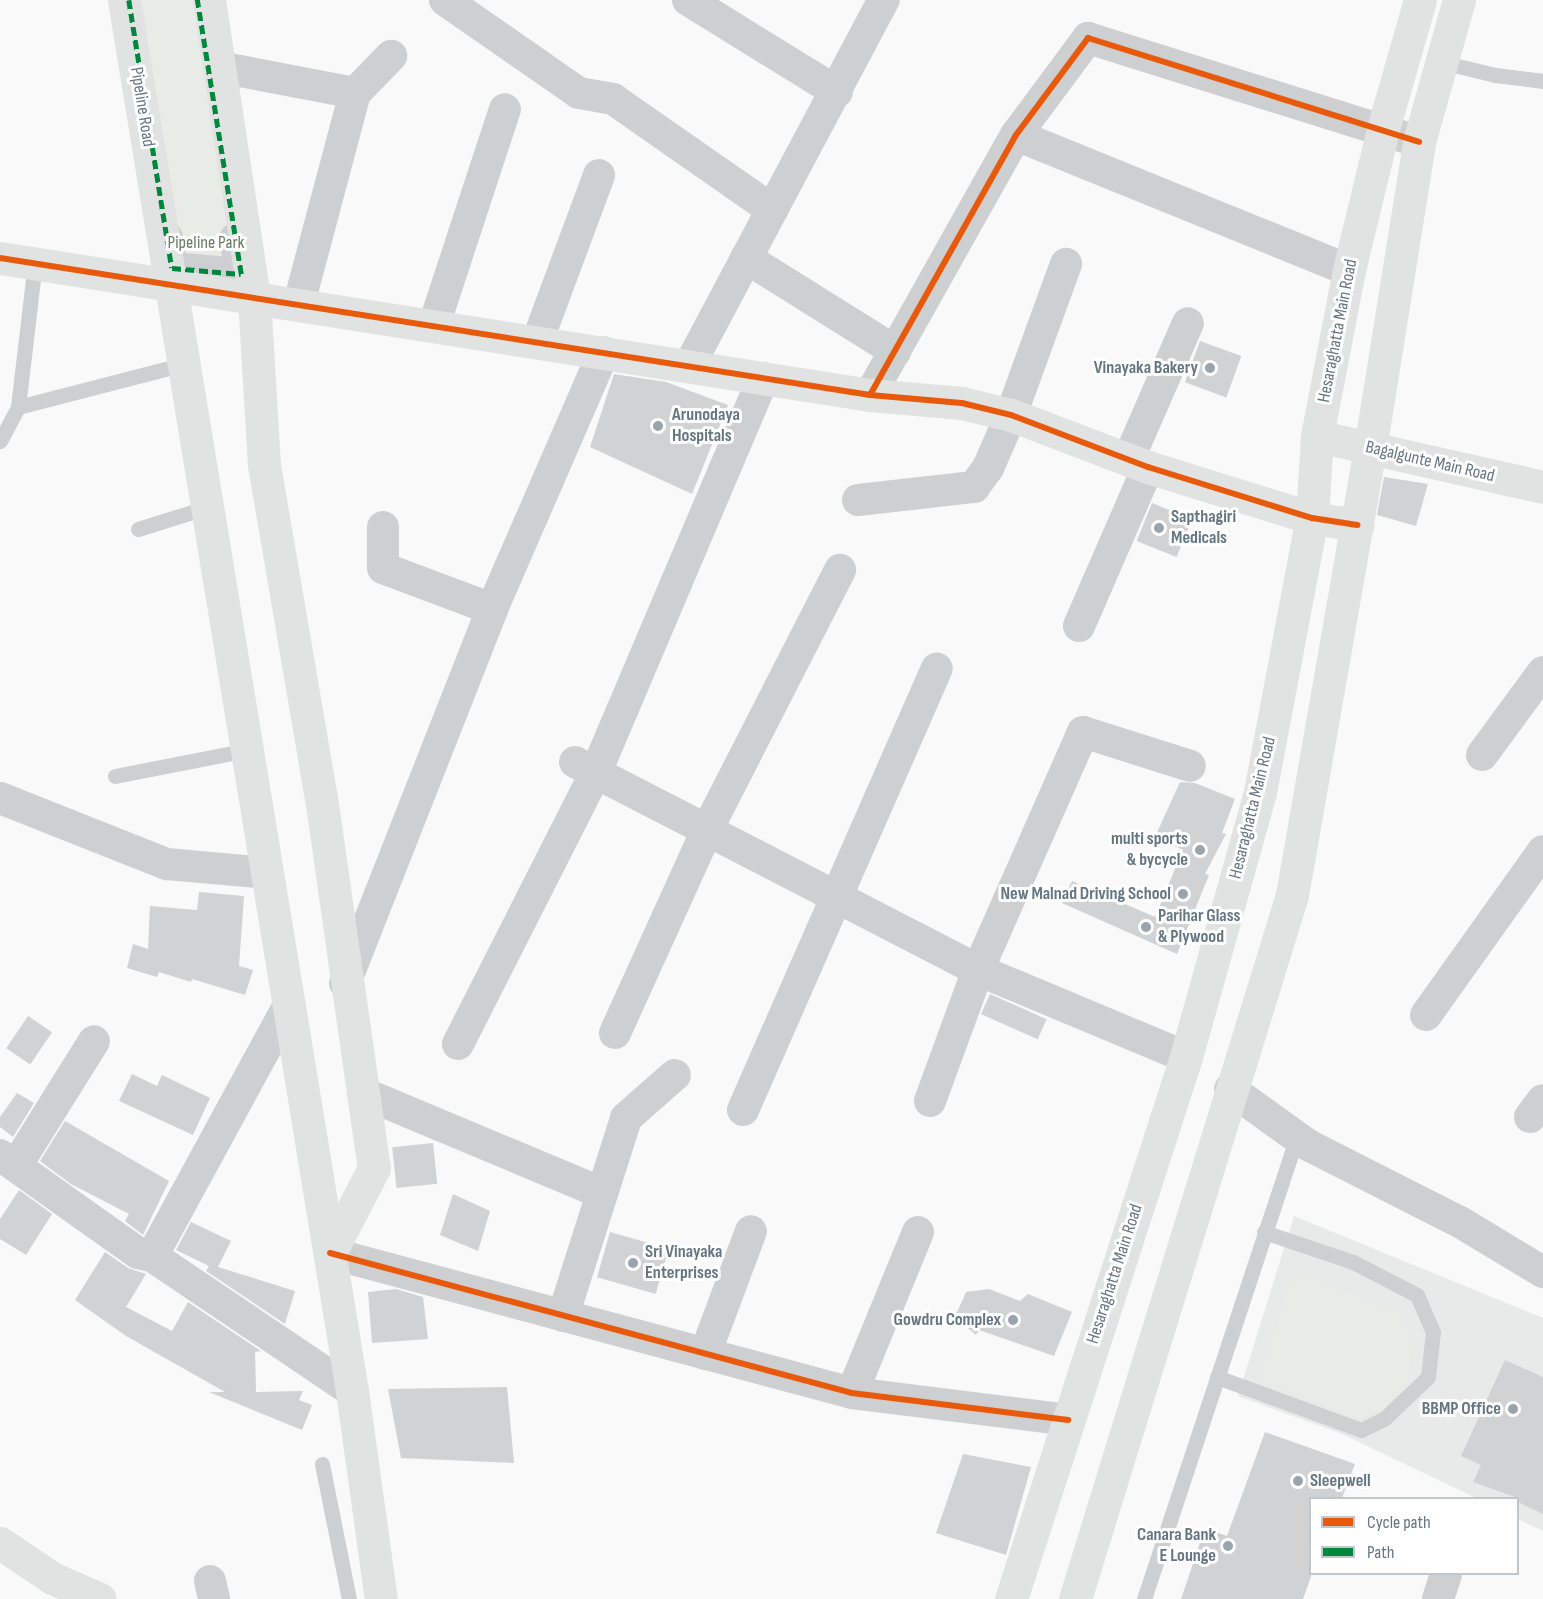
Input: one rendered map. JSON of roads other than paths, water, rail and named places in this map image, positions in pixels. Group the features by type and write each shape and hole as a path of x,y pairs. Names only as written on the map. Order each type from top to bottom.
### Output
{"main road":[{"name":"Pipeline Road","path":"124,0 330,1253 381,1599"},
{"path":"209,0 254,297 264,465 321,797 345,983 374,1168 330,1253"},
{"name":"Hesaraghatta Main Road","path":"1011,1599 1186,1058 1260,792 1312,518 1317,436 1349,270 1383,129 1420,0"},
{"path":"1075,1599 1230,1089 1292,895 1370,449 1419,142 1459,0"},
{"path":"0,258 299,303 870,395 962,403 1011,415 1138,463 1312,518 1357,525"},
{"name":"Bagalgunte Main Road","path":"1317,436 1543,487"},
{"path":"0,1543 52,1578 100,1599"}],"street":[{"path":"129,0 172,268 241,274 197,0"},
{"path":"446,0 579,93 613,99 772,210"},
{"path":"688,0 837,92"},
{"path":"689,366 884,0"},
{"path":"870,395 1016,135 1088,38 1419,142"},
{"path":"299,303 355,93 391,56"},
{"path":"219,67 355,93"},
{"path":"434,325 505,109"},
{"path":"1016,135 1349,270"},
{"path":"537,342 599,175"},
{"path":"746,258 895,351"},
{"path":"858,500 974,487 988,468 1011,415 1066,264"},
{"path":"1079,626 1188,323"},
{"path":"345,983 492,609 604,352"},
{"path":"458,1044 763,378"},
{"path":"383,527 383,568 492,609"},
{"path":"615,1032 708,828 840,570"},
{"path":"743,1110 839,897 937,669"},
{"path":"1482,755 1543,672"},
{"path":"930,1101 978,970 1083,732 1190,766"},
{"path":"586,767 708,828 978,970 1186,1058"},
{"path":"0,798 167,864 267,873"},
{"path":"1426,1015 1543,850"},
{"path":"152,1256 289,1005"},
{"path":"94,1041 8,1161 138,1253 152,1256 352,1391"},
{"path":"563,1316 626,1118 675,1075"},
{"path":"1230,1089 1297,1137 1460,1222 1543,1272"},
{"path":"363,1093 602,1193"},
{"path":"705,1354 752,1231"},
{"path":"852,1393 918,1232"},
{"path":"330,1253 852,1393 1068,1420"},
{"path":"1438,1599 1446,1575"}],"lane":[{"path":"1441,62 1494,75 1543,81"},
{"path":"0,441 18,407 35,263"},
{"path":"18,407 184,364"},
{"path":"138,529 207,507"},
{"path":"115,776 247,750"},
{"path":"1144,1599 1297,1137"},
{"path":"1217,1377 1361,1430 1384,1419 1428,1377 1433,1332 1417,1295 1353,1262 1264,1232"},
{"path":"322,1464 349,1599"}],"place":[{"name":"Vinayaka Bakery","path":"1210,368"},
{"name":"Arunodaya Hospitals","path":"658,426"},
{"name":"Sapthagiri Medicals","path":"1159,528"},
{"name":"multi sports & bycycle","path":"1200,850"},
{"name":"New Malnad Driving School","path":"1183,894"},
{"name":"Parihar Glass & Plywood","path":"1146,927"},
{"name":"Sri Vinayaka Enterprises","path":"633,1263"},
{"name":"Gowdru Complex","path":"1013,1320"},
{"name":"BBMP Office","path":"1513,1409"},
{"name":"Sleepwell","path":"1298,1481"},
{"name":"Canara Bank E Lounge","path":"1228,1546"}],"park label":[{"name":"Pipeline Park","path":"206,243"}]}
